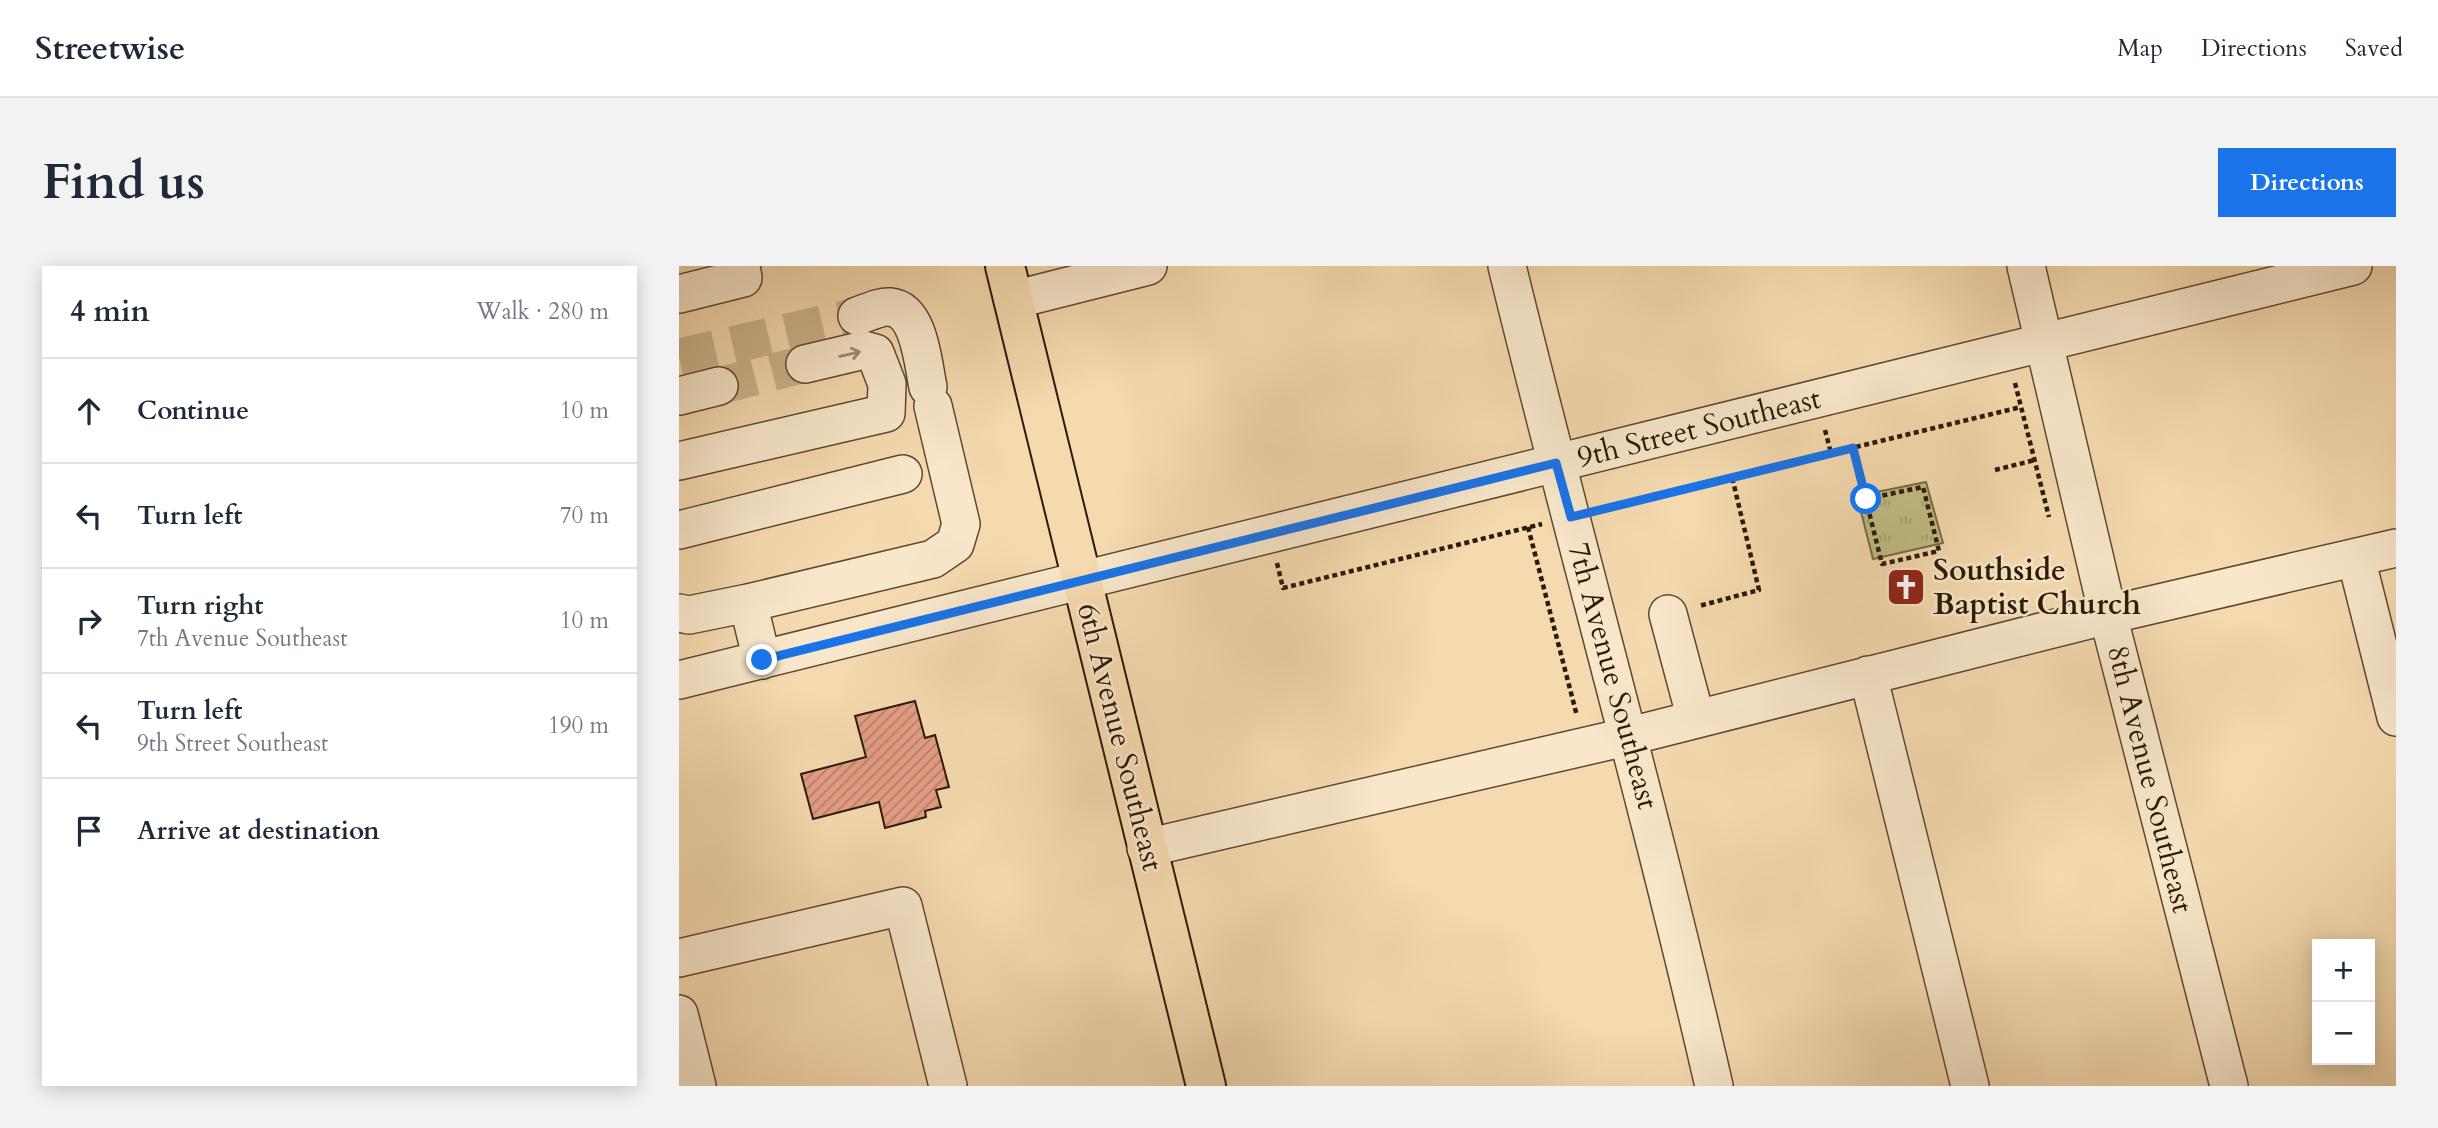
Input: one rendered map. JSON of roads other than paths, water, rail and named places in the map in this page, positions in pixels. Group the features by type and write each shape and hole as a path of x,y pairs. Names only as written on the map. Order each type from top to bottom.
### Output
{"main road":[{"name":"6th Avenue Southeast","path":"1009,283 1206,1086"}],"street":[{"path":"679,294 743,278 741,266"},
{"path":"1009,283 1148,266"},
{"name":"7th Avenue Southeast","path":"1507,266 1556,463 1630,736 1714,1086"},
{"name":"8th Avenue Southeast","path":"2026,266 2071,451 2092,619 2229,1086"},
{"name":"9th Street Southeast","path":"679,680 2353,266"},
{"path":"679,613 689,615 748,603 933,559 955,544 961,524 913,326 905,313 889,307 857,316"},
{"path":"679,461 886,413 887,384 875,354 864,350 805,364"},
{"path":"884,372 928,385"},
{"path":"679,396 719,386"},
{"path":"679,530 903,474"},
{"path":"1146,848 1630,736 2092,619 2396,548"},
{"path":"2356,558 2396,717"},
{"path":"748,603 762,660"},
{"path":"1668,614 1696,719"},
{"path":"1868,675 1970,1086"},
{"path":"679,958 903,906 948,1086"},
{"path":"679,1014 697,1086"}],"tunnel":[{"path":"679,357 857,316"},
{"path":"719,386 805,364"}],"place":[{"name":"Southside Baptist Church","path":"1906,587"}]}
